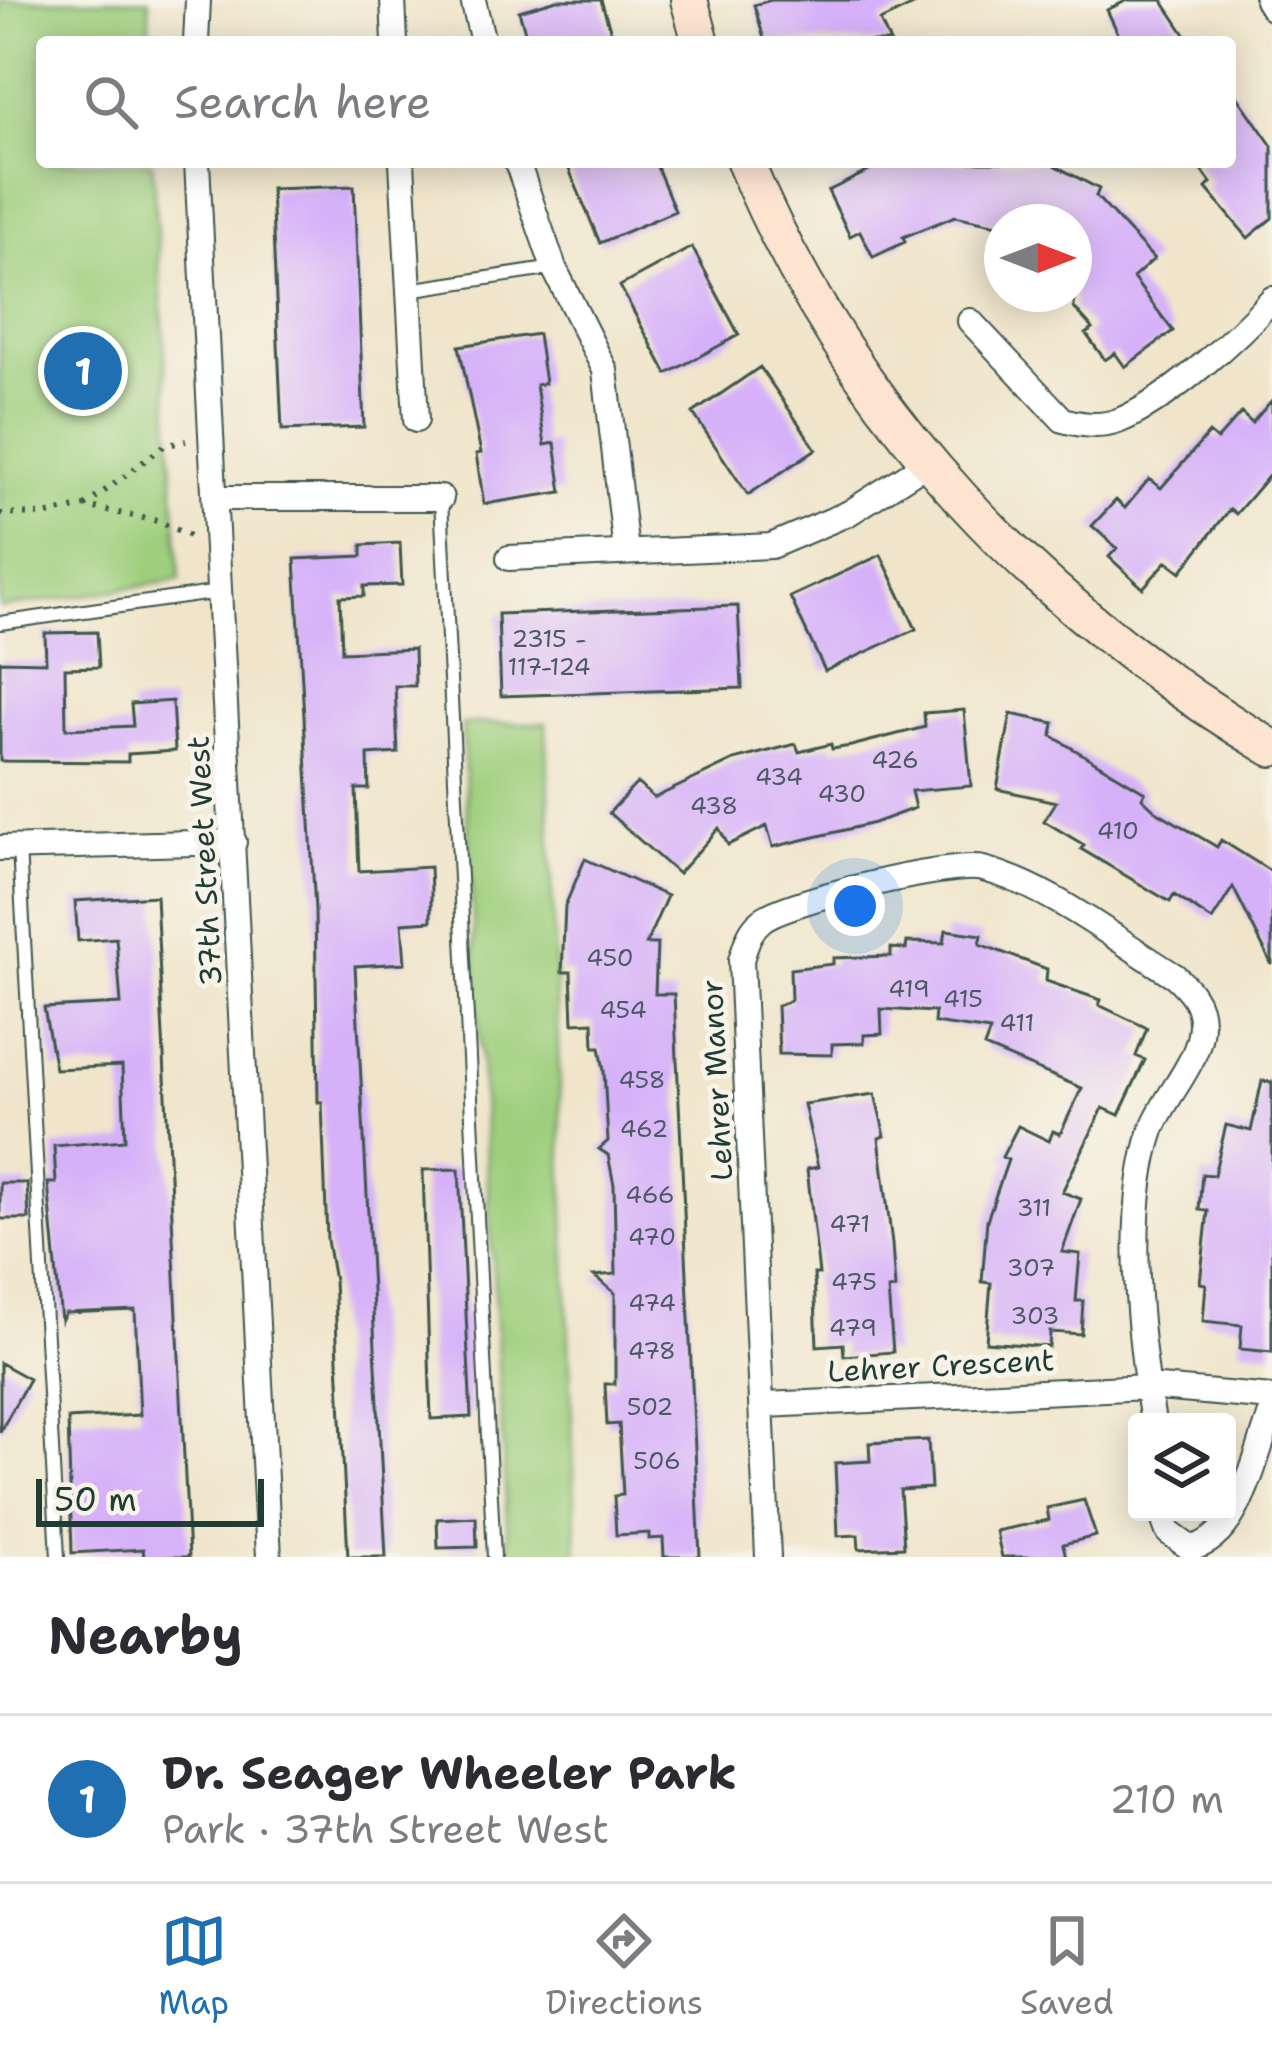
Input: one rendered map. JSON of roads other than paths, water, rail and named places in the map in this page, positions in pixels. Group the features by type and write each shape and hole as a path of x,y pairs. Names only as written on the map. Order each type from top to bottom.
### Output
{"street":[{"path":"196,36 198,0"},
{"path":"393,0 395,36"},
{"path":"473,0 482,36"},
{"path":"689,0 699,36"},
{"path":"1267,0 1272,8"},
{"name":"37th Street West","path":"197,168 269,1557"},
{"path":"402,168 416,420"},
{"path":"519,168 554,268 605,370 626,552"},
{"path":"748,168 836,335 927,463 1072,610 1199,704 1272,748"},
{"path":"970,321 1063,420 1105,424 1123,419 1210,358 1272,298"},
{"path":"508,558 771,546 849,513 927,463"},
{"path":"214,497 441,497"},
{"path":"9,848 234,842"},
{"name":"Lehrer Manor","path":"765,1405 742,991 748,935 764,918 788,908 960,867 983,869 1037,893 1175,976 1200,1008 1197,1047 1154,1125 1142,1164 1138,1207 1148,1387"},
{"path":"1148,1387 1152,1413"},
{"name":"Lehrer Crescent","path":"765,1405 1148,1387 1272,1398"},
{"path":"765,1405 768,1557"},
{"path":"1236,1502 1272,1411"},
{"path":"1166,1521 1178,1543 1190,1548 1214,1540 1227,1521"}],"lane":[{"path":"409,290 554,268"},
{"path":"441,497 494,1557"},
{"path":"0,623 221,592"},
{"path":"9,848 58,1557"}],"place":[{"name":"Dr. Seager Wheeler Park","path":"83,371"}]}
